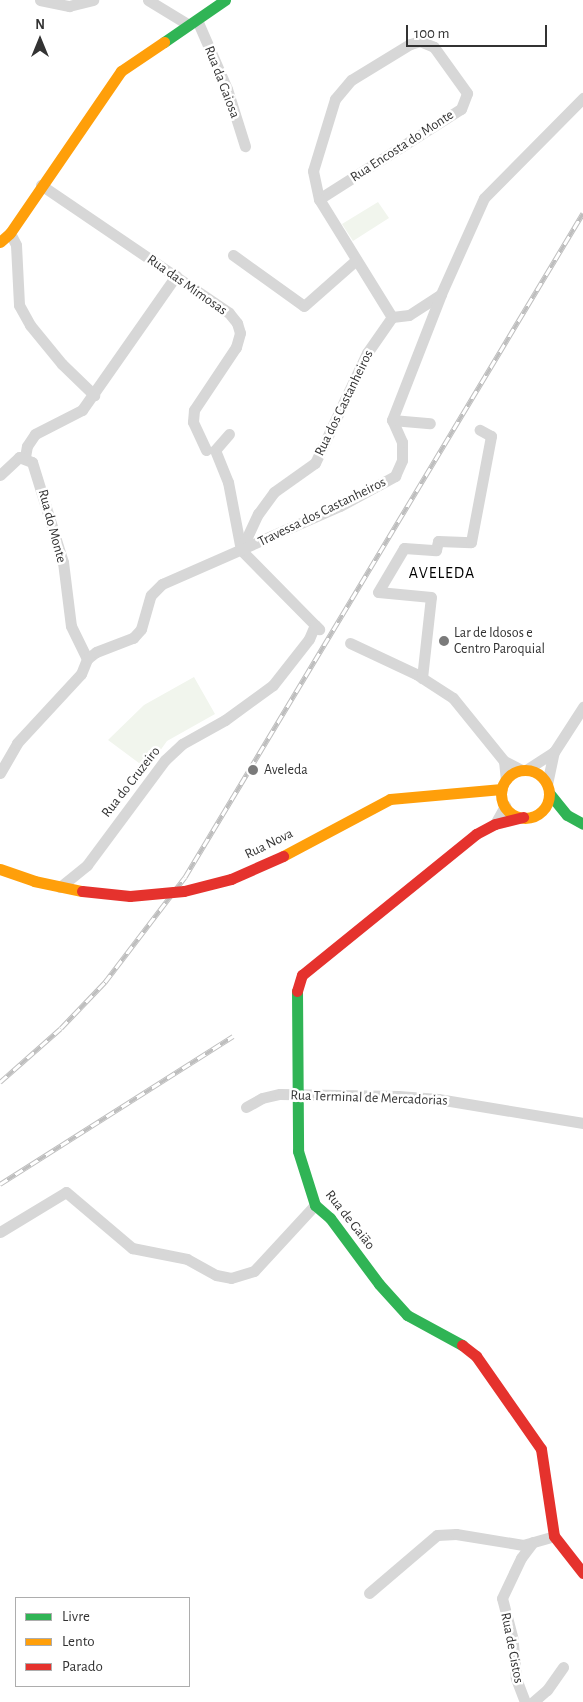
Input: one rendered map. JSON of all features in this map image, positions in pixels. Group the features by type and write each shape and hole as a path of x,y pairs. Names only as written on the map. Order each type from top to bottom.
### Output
{"street":[{"path":"40,0 70,6 93,0"},
{"path":"148,0 193,22"},
{"path":"0,242 10,233 120,71 225,0"},
{"name":"Rua da Gaiosa","path":"193,22 227,89 245,146"},
{"name":"Rua Encosta do Monte","path":"319,199 461,109 466,93 434,47 420,42 410,44 351,80 335,99 313,171 319,199 392,317"},
{"path":"430,423 392,420 441,294 484,198 583,98"},
{"name":"Rua das Mimosas","path":"41,185 176,276 229,314 237,323 240,333 236,347 194,410 193,422 206,450"},
{"path":"10,233 16,244 19,305 30,325 56,357 94,395"},
{"path":"233,255 304,306 356,260"},
{"path":"0,476 15,459 25,457 27,446 44,427 69,419 82,410 176,276"},
{"path":"392,317 409,315 441,294"},
{"path":"409,315 428,329"},
{"name":"Rua dos Castanheiros","path":"241,550 258,514 274,492 315,463 367,353 392,317"},
{"name":"Travessa dos Castanheiros","path":"241,550 340,506 395,476 402,460 402,442 392,420"},
{"path":"422,678 431,597 378,592 404,548 436,550 438,541 471,542 480,484 491,436 480,430"},
{"path":"0,773 17,743 81,674 87,659 96,652 133,638 141,629 151,595 162,584 241,550 228,482 215,450 229,434"},
{"name":"Rua do Monte","path":"25,457 32,462 63,562 70,626 87,659"},
{"name":"Rua do Cruzeiro","path":"60,887 87,866 165,760 182,744 225,720 273,685 317,627 241,550"},
{"path":"350,644 422,678 453,698 504,761 541,776 567,815 583,824"},
{"path":"538,813 546,806 554,752 583,707"},
{"path":"504,793 524,770 554,752"},
{"path":"495,824 504,793 504,761"},
{"path":"504,793 523,817 538,813 567,815"},
{"name":"Rua Nova","path":"60,887 82,892 139,895 184,891 231,879 279,858 390,799 413,795 504,793"},
{"name":"Rua de Gaião","path":"523,817 495,824 476,834 302,975 297,992 298,1151 315,1205 330,1218 379,1284 407,1315 456,1340 476,1356 541,1449 554,1536"},
{"path":"0,869 60,887"},
{"name":"Rua Terminal de Mercadorias","path":"246,1107 262,1098 298,1094 438,1099 583,1123"},
{"path":"0,1232 66,1192 132,1248 187,1259 216,1275 231,1278 254,1270 315,1205"},
{"path":"369,1593 437,1535 456,1534 523,1545 554,1536 583,1573"},
{"name":"Rua de Cistos","path":"525,1702 516,1678 512,1640 502,1598 521,1558 534,1542"},
{"name":"Rua de Cistos","path":"533,1702 547,1690 564,1667"}],"shaded area":[{"path":"378,202 389,218 353,241 342,224"},
{"path":"194,677 215,714 167,741 147,769 108,740 144,705"}],"railway":[{"path":"0,1082 61,1028 105,982 185,877 583,213"},
{"path":"0,1184 233,1036"}],"traffic: fast":[{"path":"164,42 225,0"},
{"path":"549,793 567,815 583,824"},
{"path":"297,991 298,1151 315,1205 330,1218 379,1284 407,1315 462,1345"}],"traffic: slow":[{"path":"0,242 10,233 121,71 164,42"},
{"path":"525,770 534,772 542,777 547,785 549,794 547,803 542,811 534,816 525,818 516,816 508,811 503,803 501,794 503,785 508,777 516,772 525,770"},
{"path":"390,799 502,789"},
{"path":"283,856 390,799"},
{"path":"0,869 34,881 82,891"}],"traffic: jam":[{"path":"297,991 302,975 476,834 495,824 523,817"},
{"path":"82,891 130,896 184,891 231,879 283,856"},
{"path":"462,1345 476,1356 541,1449 554,1536 583,1573"}],"place":[{"name":"Lar de Idosos e Centro Paroquial","path":"444,641"},
{"name":"Aveleda","path":"253,770"}],"district":[{"name":"AVELEDA","path":"442,573"}]}
